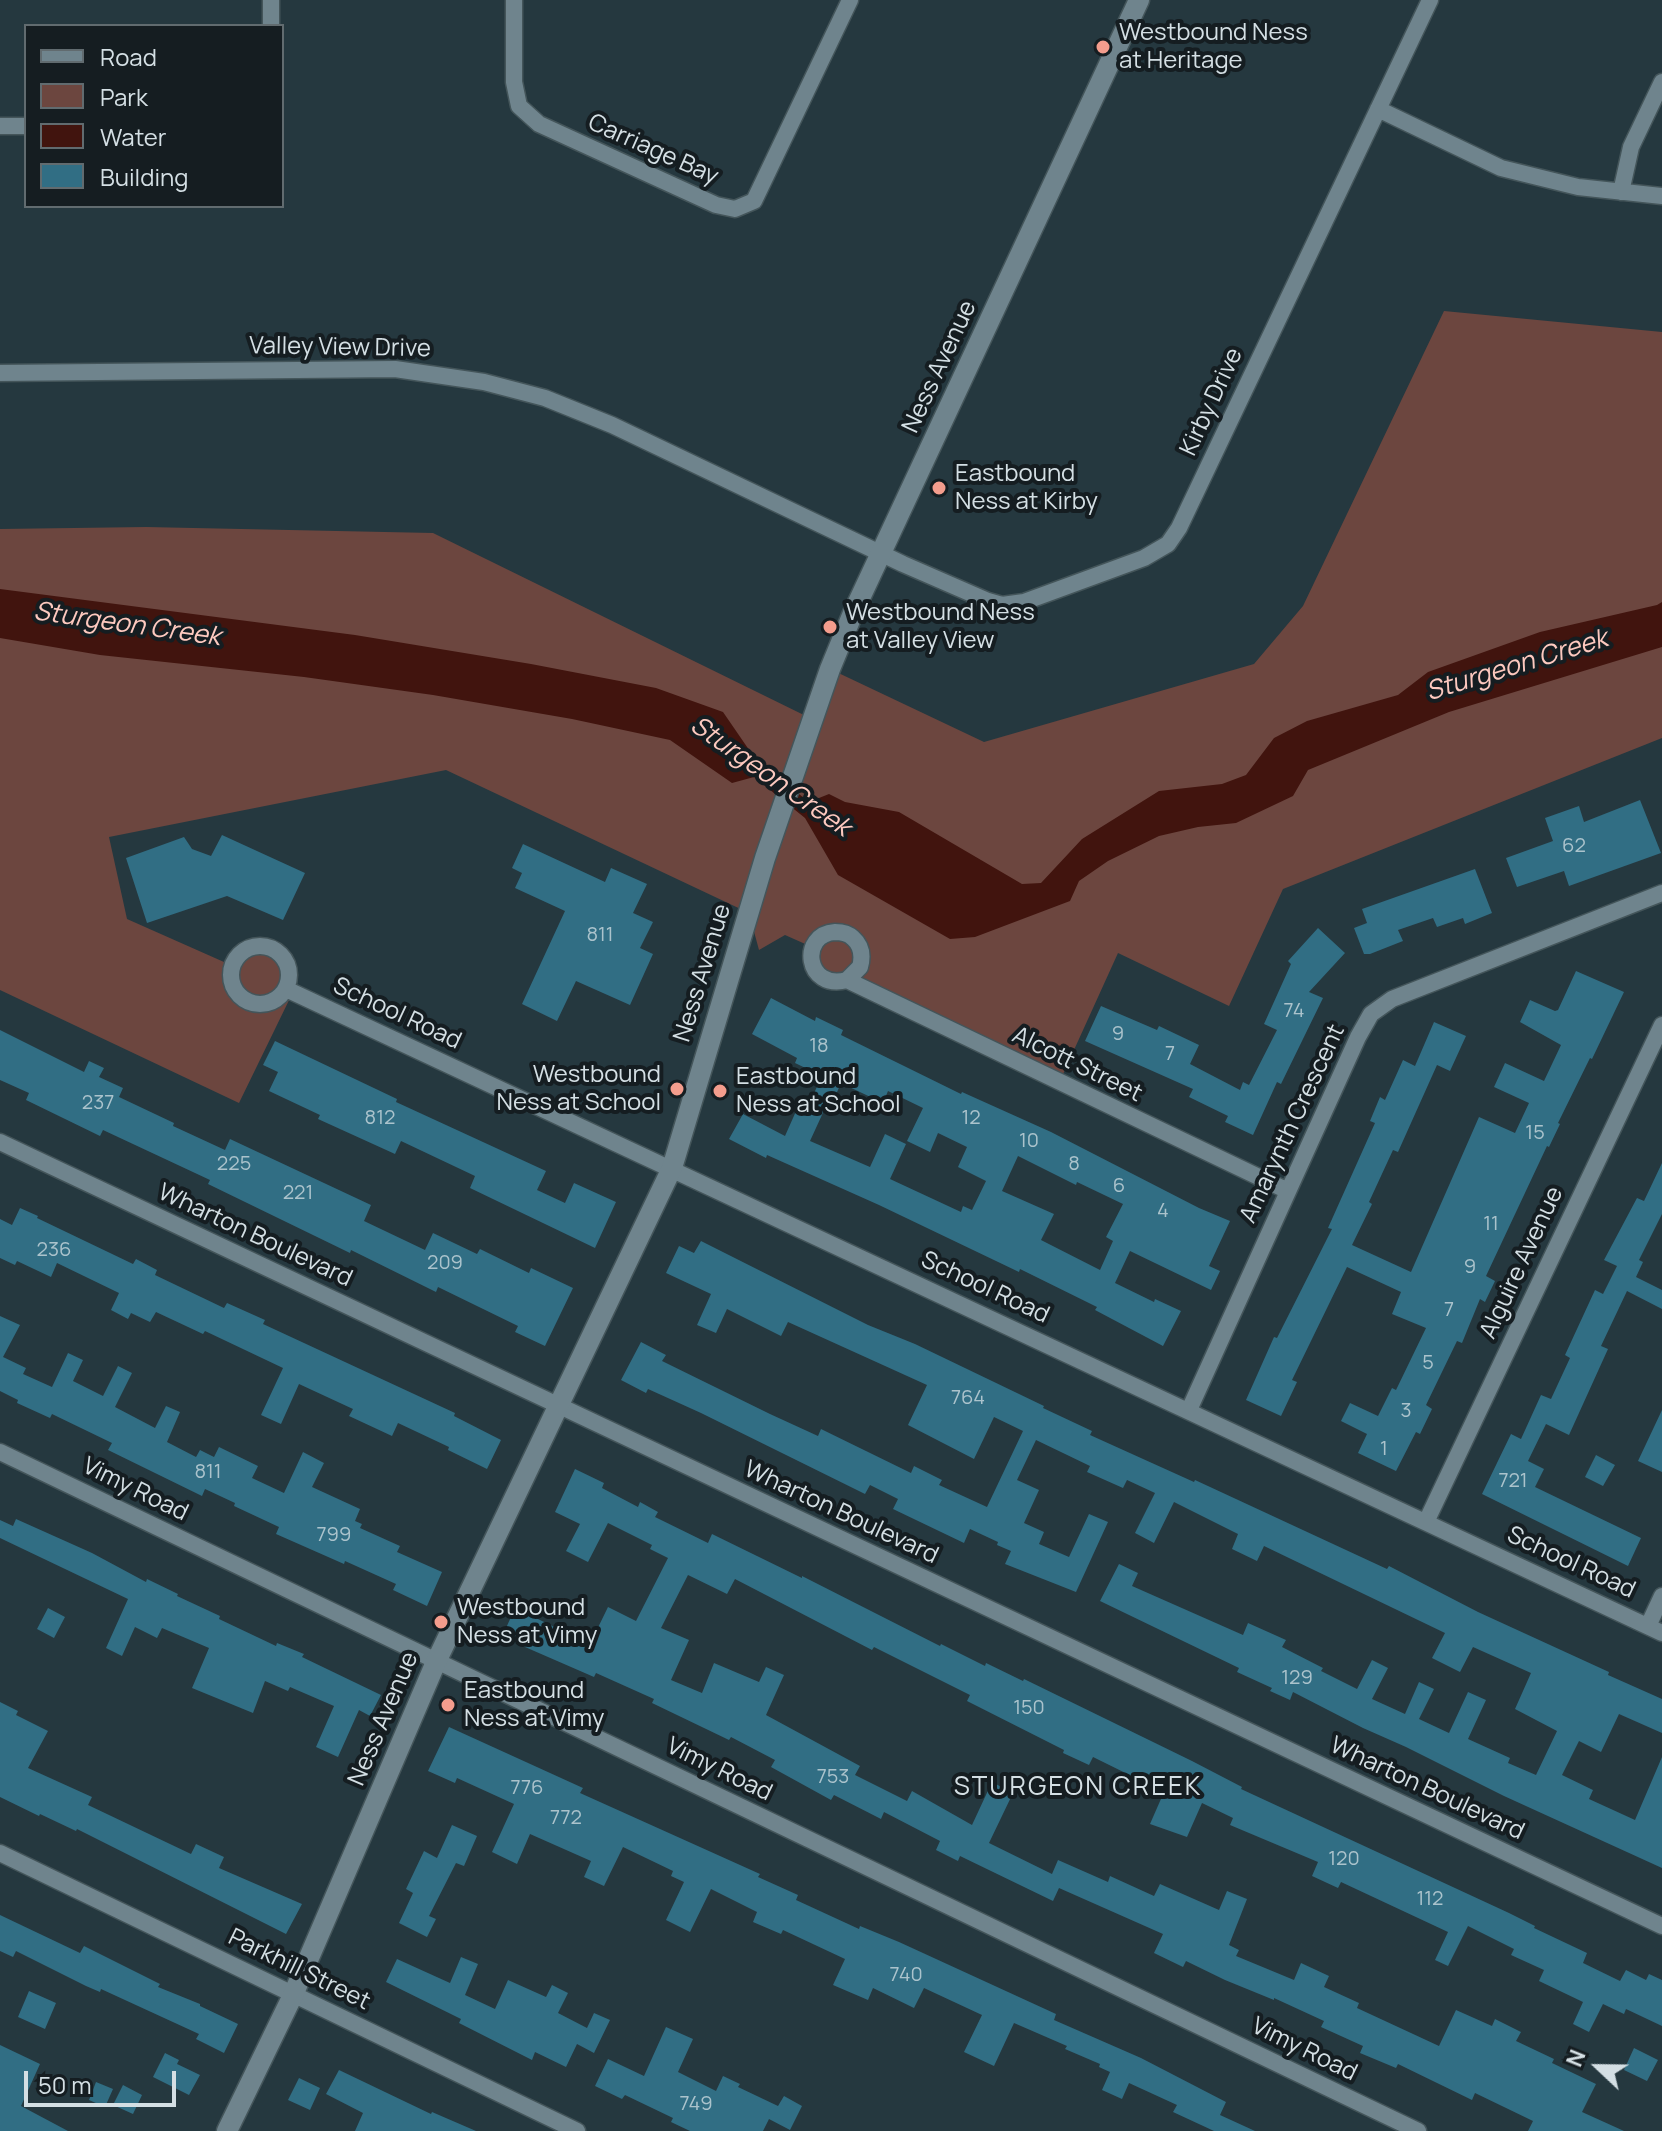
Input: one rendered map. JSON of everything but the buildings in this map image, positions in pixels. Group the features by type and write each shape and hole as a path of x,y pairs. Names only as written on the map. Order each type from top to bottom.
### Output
{"street":[{"path":"271,0 271,24"},
{"name":"Carriage Bay","path":"514,0 514,82 519,106 539,124 716,205 735,209 754,201 850,0"},
{"name":"Ness Avenue","path":"227,2131 293,1995 436,1662 672,1168 765,858 812,719 853,613 1139,0"},
{"name":"Kirby Drive","path":"881,554 988,601 1013,605 1144,558 1168,544 1179,528 1430,0"},
{"path":"1621,192 1631,147 1662,82"},
{"path":"1378,109 1501,168 1578,187 1662,196"},
{"path":"0,126 24,126"},
{"name":"Valley View Drive","path":"0,373 395,369 484,382 545,398 612,425 881,554"},
{"name":"Amarynth Crescent","path":"1189,1410 1371,1014 1392,999 1662,893"},
{"name":"Alcott Street","path":"847,980 1288,1191"},
{"name":"School Road","path":"286,989 1655,1629"},
{"name":"Alguire Avenue","path":"1426,1522 1662,1025"},
{"name":"Wharton Boulevard","path":"0,1142 1662,1926"},
{"name":"Vimy Road","path":"0,1452 1418,2131"},
{"path":"1655,1629 1662,1596"},
{"name":"Parkhill Street","path":"0,1853 577,2131"}],"green space":[{"path":"1444,311 1662,332 1662,738 1283,889 1229,1006 1118,953 1059,1083 846,980 828,981 812,947 785,935 759,950 749,913 446,770 109,837 127,919 233,966 241,955 257,948 276,951 286,964 286,989 293,992 239,1103 0,990 0,529 146,527 433,533 812,719 830,669 984,742 1254,664 1303,606"}],"water":[{"name":"Sturgeon Creek","path":"0,589 355,635 656,688 723,712 756,760 809,802 829,794 845,802 899,812 1022,884 1041,883 1082,839 1159,791 1222,784 1246,775 1274,738 1307,721 1398,695 1428,672 1540,632 1662,602 1662,647 1449,712 1308,770 1293,796 1236,823 1159,836 1108,861 1079,881 1070,901 975,937 950,939 838,875 805,818 754,777 732,783 670,740 433,695 304,677 100,655 0,638"}],"place":[{"name":"Westbound Ness at Heritage","path":"1103,47"},
{"name":"Eastbound Ness at Kirby","path":"939,488"},
{"name":"Westbound Ness at Valley View","path":"830,627"},
{"name":"Westbound Ness at School","path":"677,1089"},
{"name":"Eastbound Ness at School","path":"720,1091"},
{"name":"Westbound Ness at Vimy","path":"441,1622"},
{"name":"Eastbound Ness at Vimy","path":"448,1705"}],"district":[{"name":"STURGEON CREEK","path":"1078,1788"}]}
